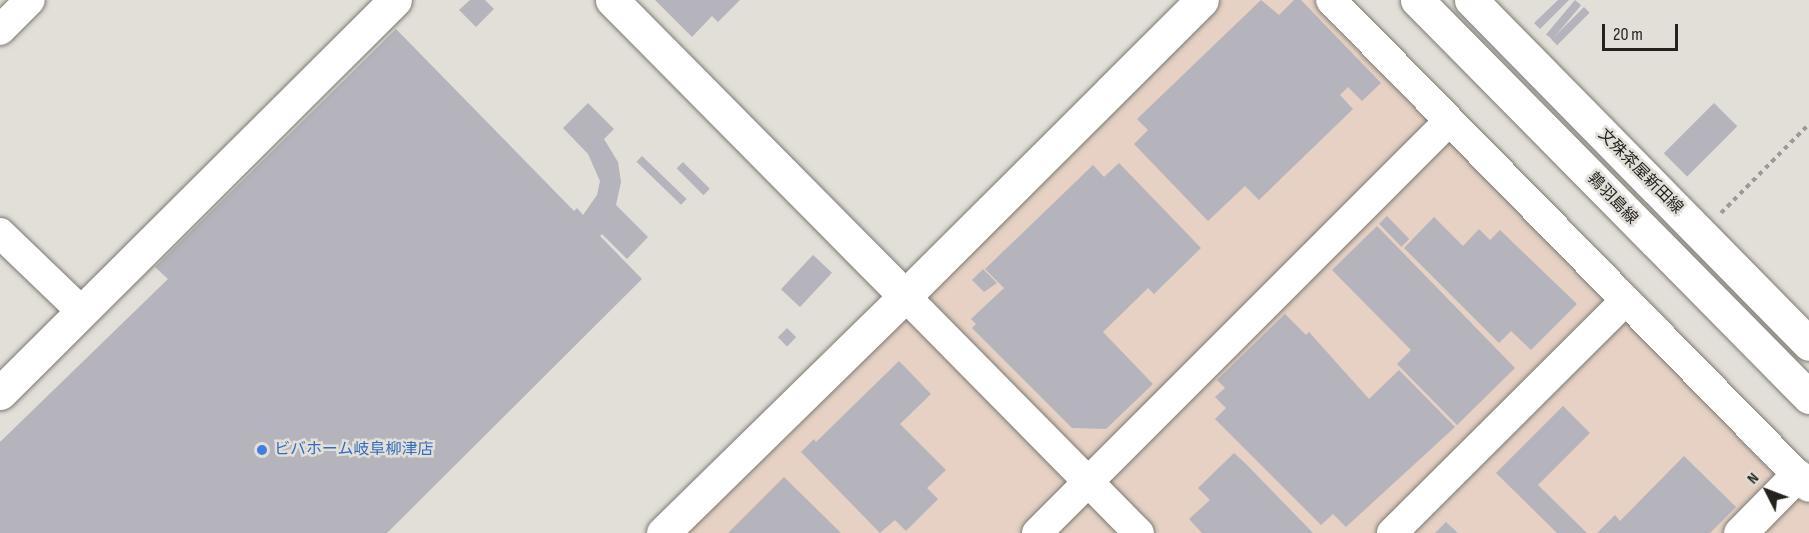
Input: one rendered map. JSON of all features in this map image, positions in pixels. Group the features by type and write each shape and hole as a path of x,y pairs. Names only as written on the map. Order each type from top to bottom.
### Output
{"street":[{"path":"0,30 30,0"},
{"path":"0,393 395,0"},
{"path":"612,0 1139,533"},
{"path":"663,533 1202,0"},
{"path":"1331,0 1803,481 1740,533"},
{"name":"鶉羽島線","path":"1417,0 1809,397"},
{"name":"文殊茶屋新田線","path":"1471,0 1809,344"},
{"path":"1037,533 1449,121"},
{"path":"0,233 82,312"},
{"path":"1392,533 1625,301"}],"path":[{"path":"1700,233 1809,124"}],"shaded area":[{"path":"1219,0 1341,0 1809,466 1809,533 680,533"}],"building":[{"path":"470,0 485,0 494,9 476,27 459,10"},
{"path":"655,0 740,0 718,22 712,16 692,37"},
{"path":"1261,0 1279,15 1294,0 1301,0 1381,83 1362,101 1348,87 1340,95 1353,109 1259,200 1245,186 1208,221 1134,144 1148,130 1137,119"},
{"path":"1558,0 1569,0 1540,29 1534,23"},
{"path":"1575,0 1581,5 1552,40 1546,34"},
{"path":"1584,7 1590,13 1557,45 1551,40"},
{"path":"396,29 574,211 577,208 583,215 597,195 600,181 588,154 563,128 588,103 614,129 604,139 618,162 621,182 616,205 648,237 627,259 602,234 600,236 642,279 387,533 0,533 0,442 168,279 155,267"},
{"path":"1714,103 1737,126 1687,177 1664,153"},
{"path":"642,156 687,199 681,205 636,162"},
{"path":"683,162 710,189 704,195 677,168"},
{"path":"1119,163 1201,248 1154,294 1148,288 1103,332 1153,384 1106,429 1072,428 972,328 976,324 971,319 1004,288 985,269 1093,165 1104,177"},
{"path":"1387,216 1409,239 1401,247 1379,224"},
{"path":"1434,217 1463,246 1479,229 1490,240 1500,230 1577,304 1531,350 1511,331 1499,343 1404,248"},
{"path":"1377,226 1515,368 1457,425 1397,364 1411,350 1332,270"},
{"path":"813,255 832,273 800,307 781,289"},
{"path":"983,269 997,283 984,292 972,280"},
{"path":"1285,314 1306,335 1309,332 1369,399 1399,370 1455,427 1346,527 1333,514 1321,525 1215,419 1226,408 1215,397 1225,388 1217,380"},
{"path":"787,328 796,337 787,346 778,337"},
{"path":"899,361 931,394 900,424 946,470 927,488 938,499 906,531 895,520 880,533 801,452 814,439 816,442"},
{"path":"1563,406 1590,433 1538,485 1587,533 1557,533 1496,473"},
{"path":"1234,453 1313,533 1202,533 1189,519 1210,500 1198,488"},
{"path":"1684,456 1736,507 1710,533 1597,533 1615,515 1620,521"},
{"path":"784,477 841,533 728,533"},
{"path":"1446,522 1458,533 1435,533"}],"place":[{"name":"ビバホーム岐阜柳津店","path":"262,450"}]}
